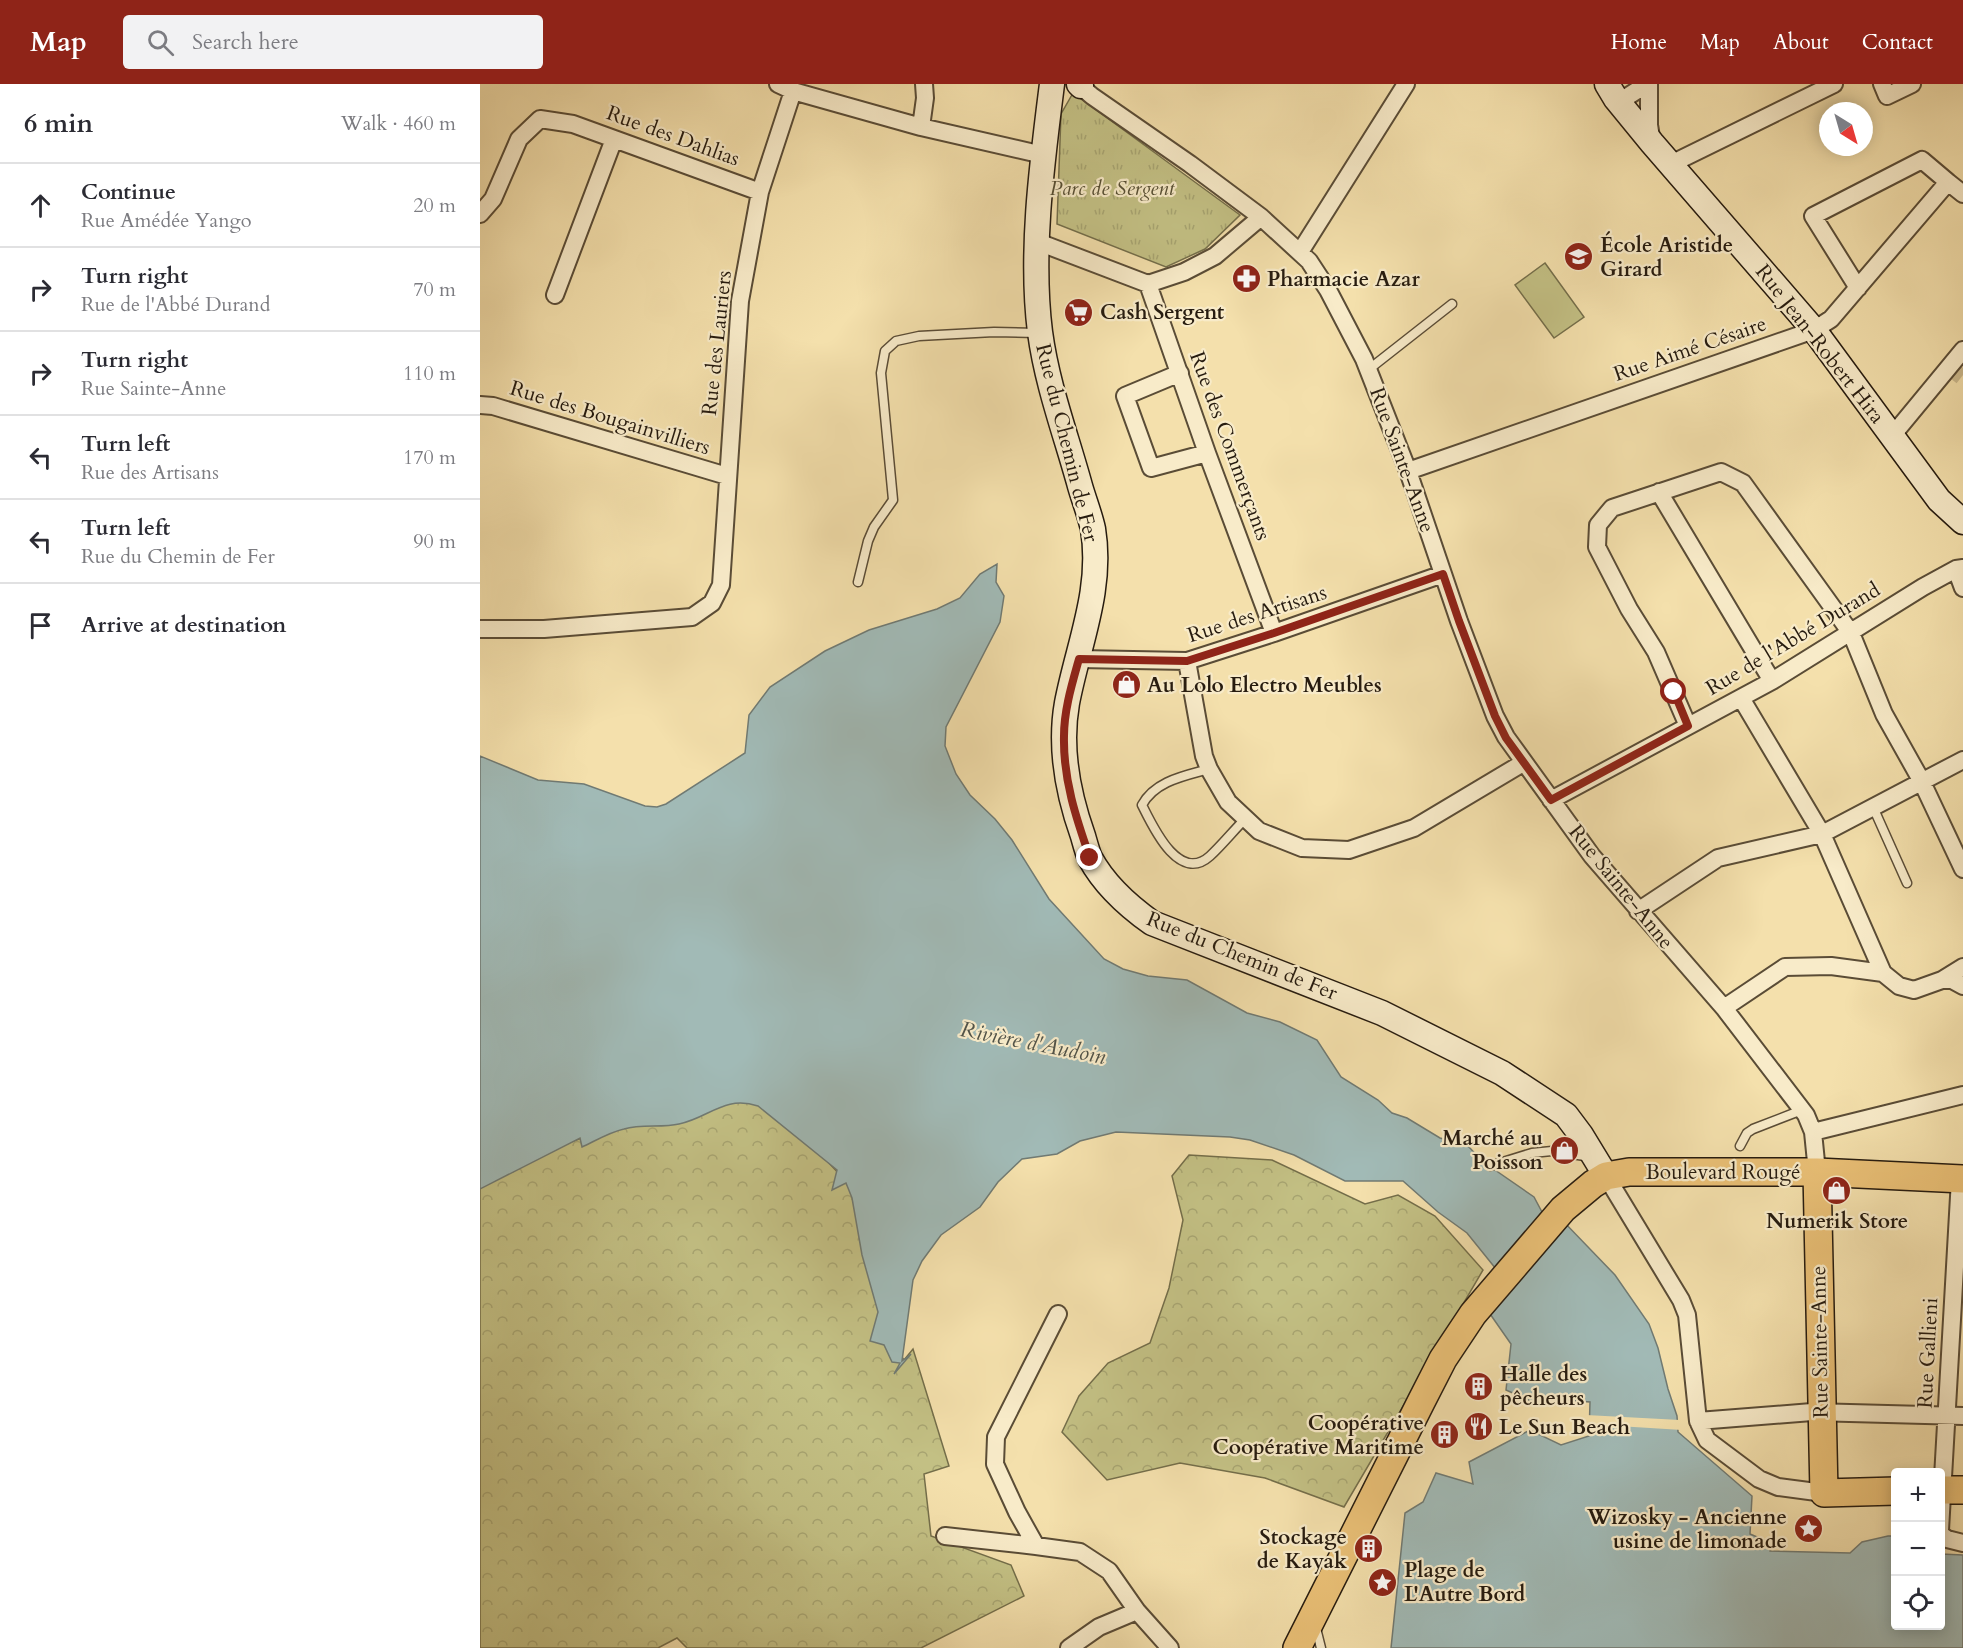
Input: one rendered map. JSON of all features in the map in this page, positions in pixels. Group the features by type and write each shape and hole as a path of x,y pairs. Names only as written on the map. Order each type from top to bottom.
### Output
{"main road":[{"path":"1047,84 1049,109"},
{"name":"Rue du Chemin de Fer","path":"1052,84 1043,156 1038,242 1040,333 1058,412 1093,530 1095,563 1092,591 1068,702 1064,736 1068,787 1090,858 1127,906 1152,923 1382,1013 1502,1073 1566,1115 1600,1167"},
{"name":"Rue Jean-Robert Hira","path":"1613,93 1652,143 1814,330 1939,500 1963,522"},
{"name":"Boulevard Rougé","path":"1297,1648 1439,1368 1473,1314 1563,1209 1593,1184 1600,1167 1629,1172 1817,1172 1961,1179"},
{"name":"Rue Sainte-Anne","path":"1817,1172 1824,1493"},
{"path":"1824,1493 1891,1491"}],"street":[{"path":"921,127 925,98 924,84"},
{"path":"1300,252 1371,143 1406,84"},
{"path":"1613,93 1648,84 1652,143"},
{"path":"1671,164 1834,84"},
{"path":"1882,84 1887,96 1912,84"},
{"name":"Rue Sainte-Anne","path":"1079,85 1261,217 1309,261 1339,309 1368,370 1408,471 1459,621 1495,716 1506,738 1592,856 1724,1008 1802,1110 1813,1132 1817,1172"},
{"path":"786,87 921,127 1043,156"},
{"name":"Rue des Lauriers","path":"480,629 544,629 692,617 712,603 721,585 740,301 760,192 786,87"},
{"name":"Rue des Dahlias","path":"480,214 493,199 519,139 540,119 573,124 760,192"},
{"path":"555,295 614,139"},
{"path":"1858,288 1813,216 1922,160 1963,194"},
{"name":"Rue Aimé Césaire","path":"1408,471 1814,330 1831,319 1948,182"},
{"path":"1038,242 1148,284 1184,272 1215,256 1261,217"},
{"name":"Rue des Commerçants","path":"1148,284 1207,453 1274,633"},
{"path":"1893,436 1963,350"},
{"path":"1179,373 1125,396 1151,468 1207,453"},
{"name":"Rue des Bougainvilliers","path":"480,405 493,406 728,476"},
{"path":"1688,726 1656,652 1629,609 1597,546 1598,525 1612,508 1721,472 1743,483 1851,633 1884,714 1921,780 1963,868"},
{"path":"1659,492 1772,681"},
{"path":"1959,569 1963,588"},
{"name":"Rue de l'Abbé Durand","path":"1551,800 1772,681 1923,587 1959,569"},
{"name":"Rue des Artisans","path":"1079,659 1187,661 1443,574"},
{"path":"1187,661 1204,756 1209,770 1228,802 1259,831 1302,848 1349,850 1414,828 1523,763"},
{"path":"1741,698 1821,834 1883,972 1899,986 1914,990 1942,980 1963,967"},
{"path":"1638,911 1718,858 1821,834 1963,760"},
{"path":"1724,1008 1785,967 1831,966 1883,972"},
{"path":"1942,980 1952,980 1963,986"},
{"path":"1813,1132 1963,1095"},
{"path":"1600,1167 1681,1300 1687,1316 1698,1421 1707,1440 1760,1479 1778,1487 1824,1493"},
{"name":"Rue Gallieni","path":"1948,1536 1955,1415 1961,1179"},
{"path":"1035,1546 995,1464 996,1437 1058,1314"},
{"path":"1698,1421 1822,1412 1955,1415"},
{"path":"945,1536 1080,1552 1108,1571 1137,1611 1170,1648"},
{"path":"1069,1648 1099,1627 1137,1611"}],"lane":[{"path":"1368,370 1452,304"},
{"path":"858,582 868,541 874,527 894,500 880,373 885,351 896,341 919,336 994,332 1040,333"},
{"path":"1209,770 1159,785 1148,794 1142,805 1153,828 1174,855 1187,864 1198,863 1209,857 1246,818"},
{"path":"1873,806 1907,883"},
{"path":"1740,1146 1747,1133 1802,1110"},
{"path":"1490,1166 1532,1153 1552,1151 1600,1167"},
{"path":"1313,1616 1321,1648"}],"green space":[{"name":"Parc de Sergent","path":"1073,93 1240,215 1205,249 1166,267 1057,224 1061,114"},
{"path":"1545,263 1584,317 1554,338 1515,285"},
{"path":"743,1090 786,1117 842,1177 866,1213 881,1328 904,1360 913,1349 949,1466 924,1474 931,1536 1011,1565 1024,1596 921,1648 687,1648 677,1638 658,1648 480,1648 480,1174 593,1134"},
{"path":"1189,1155 1272,1160 1365,1204 1398,1195 1435,1216 1483,1270 1344,1507 1265,1478 1180,1463 1107,1480 1062,1432 1079,1396 1108,1363 1150,1343 1169,1288 1183,1220 1172,1176"}],"water":[{"name":"Rivière d'Audoin","path":"997,564 996,582 1004,596 1000,622 946,727 945,746 956,774 970,795 995,819 1012,840 1049,899 1104,959 1123,969 1148,976 1187,980 1247,1013 1280,1022 1317,1040 1341,1077 1378,1100 1392,1113 1407,1118 1440,1138 1468,1146 1482,1161 1534,1197 1542,1212 1564,1222 1615,1275 1649,1324 1677,1416 1678,1432 1752,1496 1750,1534 1769,1542 1770,1551 1850,1553 1862,1542 1891,1536 1891,1630 1945,1630 1945,1554 1963,1555 1963,1648 1391,1648 1405,1513 1423,1502 1436,1473 1473,1484 1469,1462 1530,1430 1561,1445 1589,1436 1590,1402 1564,1400 1533,1402 1506,1390 1511,1344 1488,1311 1496,1269 1467,1233 1438,1212 1403,1181 1345,1181 1294,1155 1250,1140 1230,1137 1116,1132 1080,1141 1057,1154 1022,1159 998,1182 980,1207 941,1235 922,1261 913,1280 902,1361 911,1354 894,1374 900,1363 892,1362 884,1345 870,1341 878,1312 862,1255 852,1198 846,1183 832,1190 837,1170 758,1106 746,1103 726,1105 679,1124 624,1129 582,1147 580,1138 480,1189 480,756 538,780 584,784 645,806 657,807 666,804 745,753 749,715 770,687 825,651 869,630 937,609 960,598 980,574"}],"pier":[{"path":"1586,1415 1680,1420 1682,1430 1586,1424"}],"tunnel":[{"path":"1949,367 1963,378"}],"place":[{"name":"École Aristide Girard","path":"1579,257"},
{"name":"Pharmacie Azar","path":"1246,279"},
{"name":"Cash Sergent","path":"1079,312"},
{"name":"Au Lolo Electro Meubles","path":"1126,685"},
{"name":"Marché au Poisson","path":"1564,1150"},
{"name":"Numerik Store","path":"1837,1190"},
{"name":"Halle des pêcheurs","path":"1479,1386"},
{"name":"Le Sun Beach","path":"1478,1427"},
{"name":"Coopérative Coopérative Maritime","path":"1445,1435"},
{"name":"Wizosky - Ancienne usine de limonade","path":"1808,1529"},
{"name":"Stockage de Kayak","path":"1368,1549"},
{"name":"Plage de L'Autre Bord","path":"1383,1582"}],"route":[{"path":"1090,858 1068,787 1064,736 1068,702 1079,659 1187,661 1443,574 1495,716 1506,738 1551,800 1688,726 1674,692"}]}
